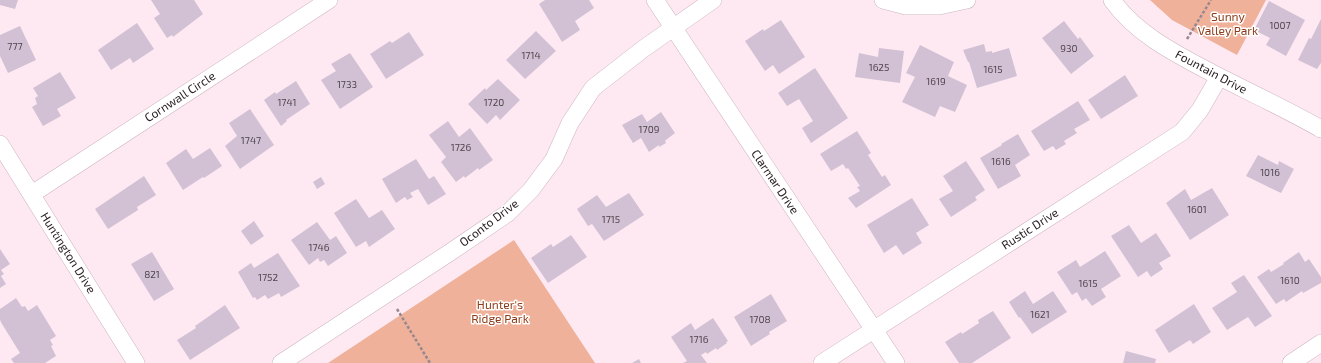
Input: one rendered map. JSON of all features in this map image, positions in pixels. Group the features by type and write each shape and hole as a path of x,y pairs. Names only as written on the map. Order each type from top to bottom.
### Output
{"street":[{"name":"Cornwall Circle","path":"32,194 329,0"},
{"name":"Clarmar Drive","path":"655,0 896,363"},
{"name":"Oconto Drive","path":"281,363 508,213 532,190 554,159 570,123 593,88 643,49 713,0"},
{"path":"883,0 906,6 939,6 967,0"},
{"name":"Fountain Drive","path":"1112,0 1129,20 1149,36 1177,54 1321,129"},
{"name":"Rustic Drive","path":"822,363 1182,132 1200,110 1219,76"},
{"name":"Huntington Drive","path":"0,144 136,363"},
{"path":"1291,363 1321,343"}],"path":[{"path":"1177,54 1193,31 1211,0"},
{"path":"387,293 430,363"}],"green space":[{"name":"Sunny Valley Park","path":"1150,0 1266,0 1237,55 1172,20"},
{"name":"Hunter's Ridge Park","path":"514,240 595,363 328,363"}],"building":[{"path":"0,0 18,0 15,9 0,5"},
{"path":"151,0 194,0 203,14 173,37 172,35 167,38 154,18 160,14"},
{"path":"545,0 589,0 594,8 575,21 580,30 562,42 539,4"},
{"path":"1269,1 1305,20 1286,56 1266,45 1270,38 1254,30"},
{"path":"1321,19 1321,63 1317,69 1298,60"},
{"path":"781,20 805,57 779,74 773,65 765,71 745,41 763,29 764,31"},
{"path":"1064,21 1078,39 1080,37 1094,56 1071,74 1042,38"},
{"path":"137,23 154,49 133,63 130,58 111,70 98,50"},
{"path":"20,26 36,60 8,73 0,56 0,35"},
{"path":"536,31 556,51 525,79 506,60"},
{"path":"409,32 424,55 386,79 370,54 390,41 392,43"},
{"path":"984,44 986,52 992,51 992,53 1009,48 1017,76 977,88 969,62 963,50"},
{"path":"920,45 954,62 948,76 967,85 955,112 940,106 935,117 902,102 915,77 906,73"},
{"path":"879,48 904,51 900,83 855,77 859,53 878,57"},
{"path":"350,53 373,87 340,109 321,80 336,71 331,64"},
{"path":"815,68 848,118 811,143 802,128 813,121 799,99 787,106 778,93"},
{"path":"60,72 76,98 57,109 61,116 43,126 32,107 37,104 35,98 38,96 33,88"},
{"path":"1125,75 1138,96 1101,119 1088,100"},
{"path":"498,79 520,100 500,120 496,115 487,124 468,104 485,88 486,90"},
{"path":"296,81 310,104 286,120 287,121 281,126 264,100 275,92 276,94"},
{"path":"1078,101 1090,120 1074,129 1077,133 1064,141 1066,144 1056,150 1053,146 1044,151 1031,131"},
{"path":"250,109 274,145 240,169 225,146 237,136 229,123"},
{"path":"661,112 675,133 665,141 666,143 659,147 659,145 649,152 641,138 633,143 622,125 642,114 647,122"},
{"path":"448,121 459,137 470,128 493,160 479,170 478,168 465,178 464,176 456,182 441,162 446,157 429,135"},
{"path":"857,131 871,153 868,155 882,177 885,175 891,185 856,208 848,198 860,191 857,187 860,186 848,168 846,169 843,164 831,171 820,154"},
{"path":"1018,134 1030,155 1015,165 1021,176 998,189 980,158"},
{"path":"210,148 222,166 183,190 166,163 186,149 193,159"},
{"path":"1258,155 1278,165 1279,161 1294,169 1281,193 1246,176"},
{"path":"416,159 429,179 434,176 446,194 428,205 418,189 410,193 413,197 407,200 405,197 396,203 382,179"},
{"path":"966,161 985,190 975,197 977,200 951,217 939,199 953,191 943,176"},
{"path":"144,176 156,195 137,207 138,210 108,229 95,209"},
{"path":"321,177 325,184 317,189 313,182"},
{"path":"1212,188 1229,215 1190,240 1166,203 1185,189 1191,200"},
{"path":"629,193 644,215 604,241 592,224 588,226 577,209 597,195 606,207"},
{"path":"912,198 929,225 916,233 922,243 903,255 896,245 884,253 867,225"},
{"path":"356,199 369,218 382,210 395,229 369,247 366,241 356,247 334,213"},
{"path":"254,221 264,236 251,245 241,231"},
{"path":"317,222 330,240 336,236 347,253 328,266 324,260 320,262 318,258 309,265 291,240"},
{"path":"1129,225 1141,243 1156,233 1171,256 1159,263 1163,269 1151,277 1147,271 1138,277 1111,236"},
{"path":"571,235 587,257 548,283 531,258 551,244 553,247"},
{"path":"0,249 10,264 1,270 4,274 1,276 6,284 0,288"},
{"path":"1105,251 1121,276 1101,289 1106,297 1092,306 1086,298 1082,301 1077,292 1072,295 1057,272 1076,260 1080,267"},
{"path":"152,252 174,289 154,301 131,264"},
{"path":"1299,252 1305,262 1309,259 1321,277 1321,283 1303,293 1302,291 1286,302 1284,299 1276,304 1257,277 1269,269 1271,272"},
{"path":"278,253 300,286 281,297 279,293 268,299 265,295 257,300 255,297 253,298 238,272 251,263 254,268"},
{"path":"1244,275 1272,316 1255,327 1248,317 1227,330 1212,308 1237,292 1231,283"},
{"path":"1025,291 1033,304 1053,291 1067,312 1032,334 1020,317 1019,318 1009,302"},
{"path":"771,294 787,321 769,332 770,334 751,346 734,317"},
{"path":"16,298 22,307 25,306 28,311 37,305 56,336 50,340 56,356 45,363 14,363 11,359 20,353 0,320 0,309"},
{"path":"1194,304 1211,332 1193,344 1190,340 1169,353 1155,330"},
{"path":"225,305 240,328 190,360 177,340 196,328 195,326"},
{"path":"993,311 1011,338 972,363 959,363 945,342 961,332 962,334 979,323 978,320"},
{"path":"713,318 728,341 726,342 727,343 717,350 716,348 707,354 706,352 701,355 707,363 683,363 687,361 671,337 691,323 695,330"},
{"path":"1126,351 1156,359 1155,363 1123,363"},
{"path":"639,359 641,363 632,363"}]}
